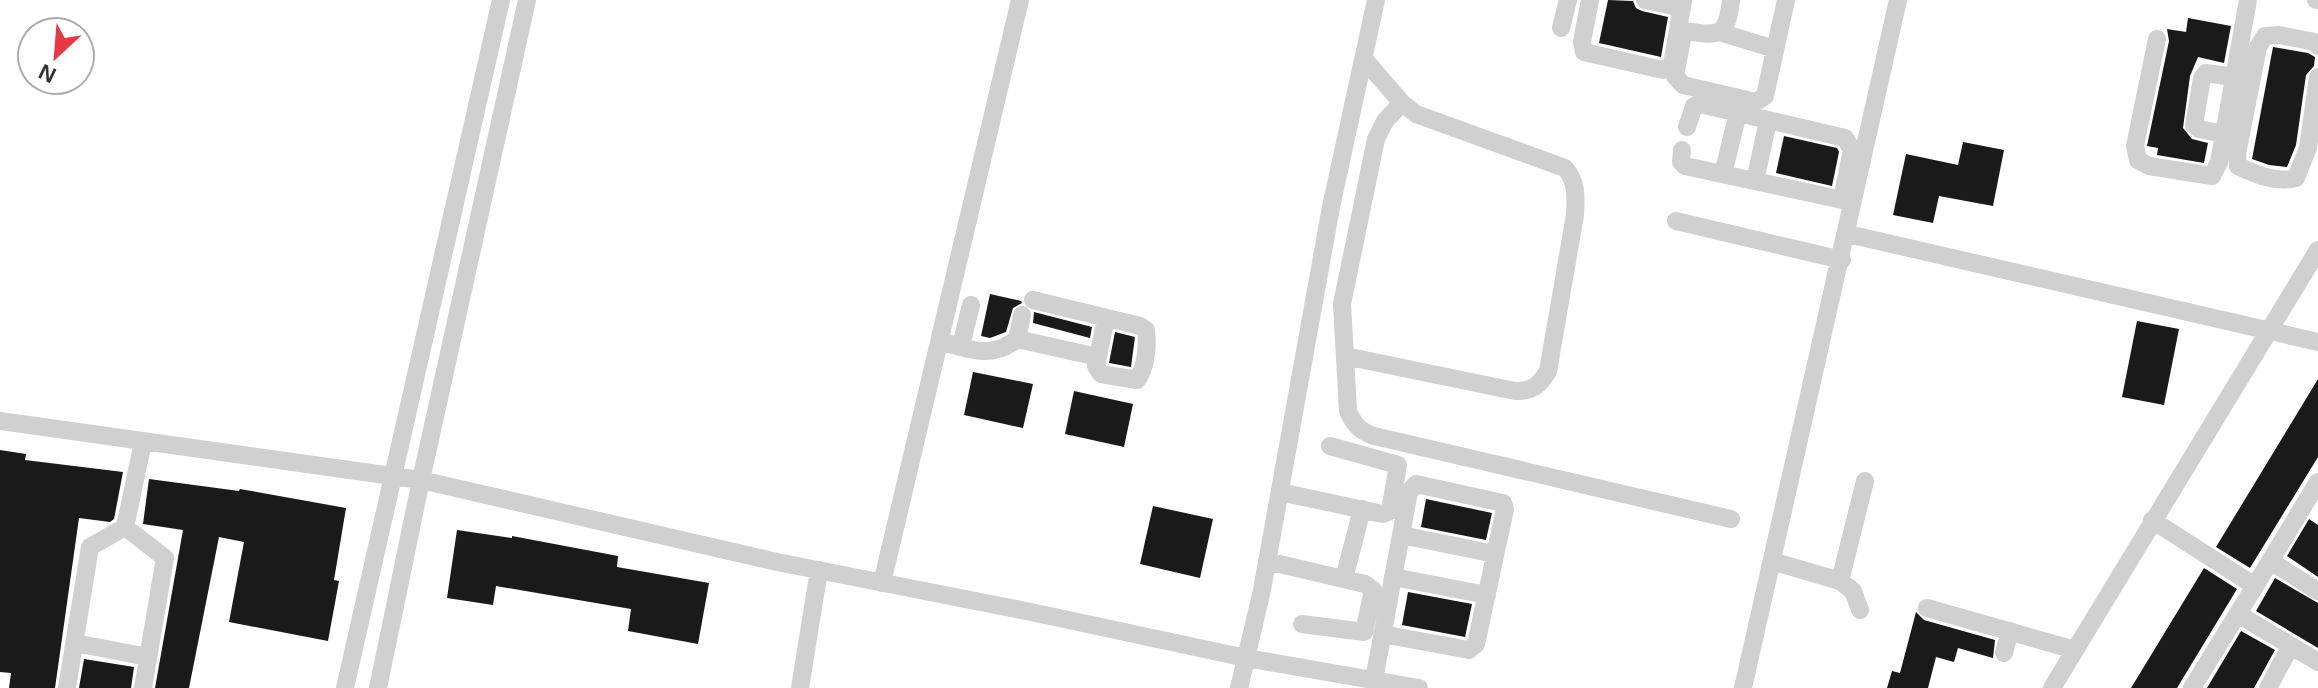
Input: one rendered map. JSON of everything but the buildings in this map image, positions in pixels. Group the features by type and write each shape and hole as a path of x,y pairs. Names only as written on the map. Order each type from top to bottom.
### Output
{"street":[{"path":"345,688 501,0"},
{"path":"378,688 527,0"},
{"path":"882,583 1020,0"},
{"path":"1239,688 1267,561 1331,207 1376,0"},
{"path":"1561,28 1568,0"},
{"path":"1590,0 1582,42 1584,52 1669,69 1682,4 1645,0"},
{"path":"1731,0 1727,20 1719,32 1710,36 1686,31 1683,34 1675,76 1683,85 1756,102 1765,96 1786,0"},
{"path":"1848,201 1898,0"},
{"path":"2157,39 2135,146 2138,160 2149,166 2212,176 2219,162 2248,0"},
{"path":"1719,32 1775,49"},
{"path":"2318,46 2315,42 2279,35 2265,36 2258,47 2237,154 2238,166 2253,174 2284,181 2296,178 2315,123 2318,77"},
{"path":"1345,356 1515,391 1530,391 1541,384 1548,371 1575,215 1573,177 1565,168 1416,114 1402,103 1364,59"},
{"path":"2224,134 2194,125 2202,78 2206,73 2234,77"},
{"path":"1402,103 1381,130 1369,169 1342,304 1348,411 1352,422 1362,431 1731,519"},
{"path":"1687,127 1694,106 1700,104 1845,138 1852,150 1848,234 1743,688"},
{"path":"1723,174 1738,113"},
{"path":"1755,181 1768,121"},
{"path":"1682,150 1681,162 1685,166 1848,201"},
{"path":"1676,221 1842,260"},
{"path":"1848,234 2318,342"},
{"path":"2052,688 2318,250"},
{"path":"961,346 971,305"},
{"path":"940,341 983,352 1005,349 1017,339 1028,308 1106,318 1146,330 1148,341 1141,375 1137,380 1101,374 1096,366 1106,318"},
{"path":"1017,339 1098,357"},
{"path":"0,421 421,480 819,570 1246,658 1407,687"},
{"path":"67,688 90,547 125,527 143,442"},
{"path":"1280,492 1383,514 1390,511 1398,465 1330,446"},
{"path":"1840,581 1865,481"},
{"path":"2192,688 2270,561 2312,506 2318,482"},
{"path":"1374,679 1382,634 1409,492 1416,484 1503,503 1505,509 1476,644 1469,650 1382,634"},
{"path":"1344,579 1362,509"},
{"path":"2152,520 2255,586"},
{"path":"125,527 165,558 143,688"},
{"path":"1401,535 1495,554"},
{"path":"1267,561 1365,584 1373,590 1364,632 1302,624"},
{"path":"1772,561 1840,581 1853,591 1860,610"},
{"path":"2270,561 2318,591"},
{"path":"800,688 819,570"},
{"path":"1393,577 1487,595"},
{"path":"1927,608 2075,650"},
{"path":"2238,614 2318,662"},
{"path":"2004,653 2010,631"},
{"path":"75,643 148,657"},
{"path":"2268,688 2290,647"}]}
